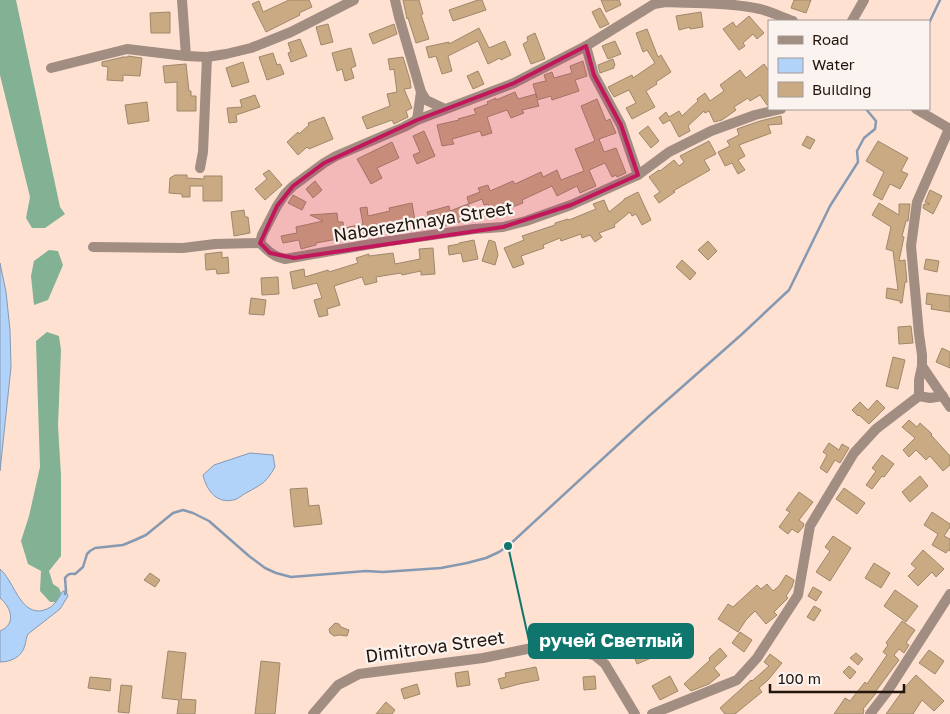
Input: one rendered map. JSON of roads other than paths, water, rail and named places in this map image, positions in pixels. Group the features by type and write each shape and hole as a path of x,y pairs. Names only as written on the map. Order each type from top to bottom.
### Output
{"street":[{"path":"182,0 186,56"},
{"path":"51,68 127,49 186,56 207,57 226,54 251,48 290,32 354,0"},
{"path":"395,0 422,92 426,100 445,109"},
{"path":"853,20 864,0"},
{"path":"93,247 183,248 215,244 260,243 262,235 285,194 292,186 324,163 417,120 514,83 586,46 653,2 758,9 791,20"},
{"path":"586,46 594,75 621,125 638,175"},
{"path":"200,168 207,57"},
{"path":"417,120 422,92"},
{"name":"Naberezhnaya Street","path":"260,243 270,253 285,259 383,242 503,227 571,205 638,175 669,152 711,130 777,110"},
{"path":"918,110 950,129 917,202 911,246 922,366 919,380 919,396"},
{"path":"922,366 950,407"},
{"path":"652,714 737,680 757,658 798,595 810,526 854,453 876,429 919,396 930,398 943,396"},
{"path":"870,714 887,692 950,594"},
{"name":"Dimitrova Street","path":"313,714 338,685 359,674 483,658 532,648 568,650 594,655 605,664 635,714"}],"water":[{"path":"0,263 6,292 11,367 0,471"},
{"path":"250,453 273,455 275,467 269,477 260,485 235,500 227,501 217,498 209,490 203,475 214,465"},
{"path":"0,569 22,601 33,610 40,611 50,608 63,591 66,591 68,596 60,609 28,634 24,649 19,656 12,660 0,662 0,631 9,624 10,615 7,606 0,598"}],"waterway":[{"path":"930,21 940,0"},
{"path":"65,594 65,578 69,574 75,574 83,567 87,554 90,551 95,548 123,545 135,540 146,535 173,513 183,510 209,521 265,568 291,577 441,568 486,558 499,552 508,546 789,290 830,206 858,162 857,151 864,138 875,129 876,121 867,110"}],"place":[{"name":"ручей Светлый","path":"508,546"}]}
